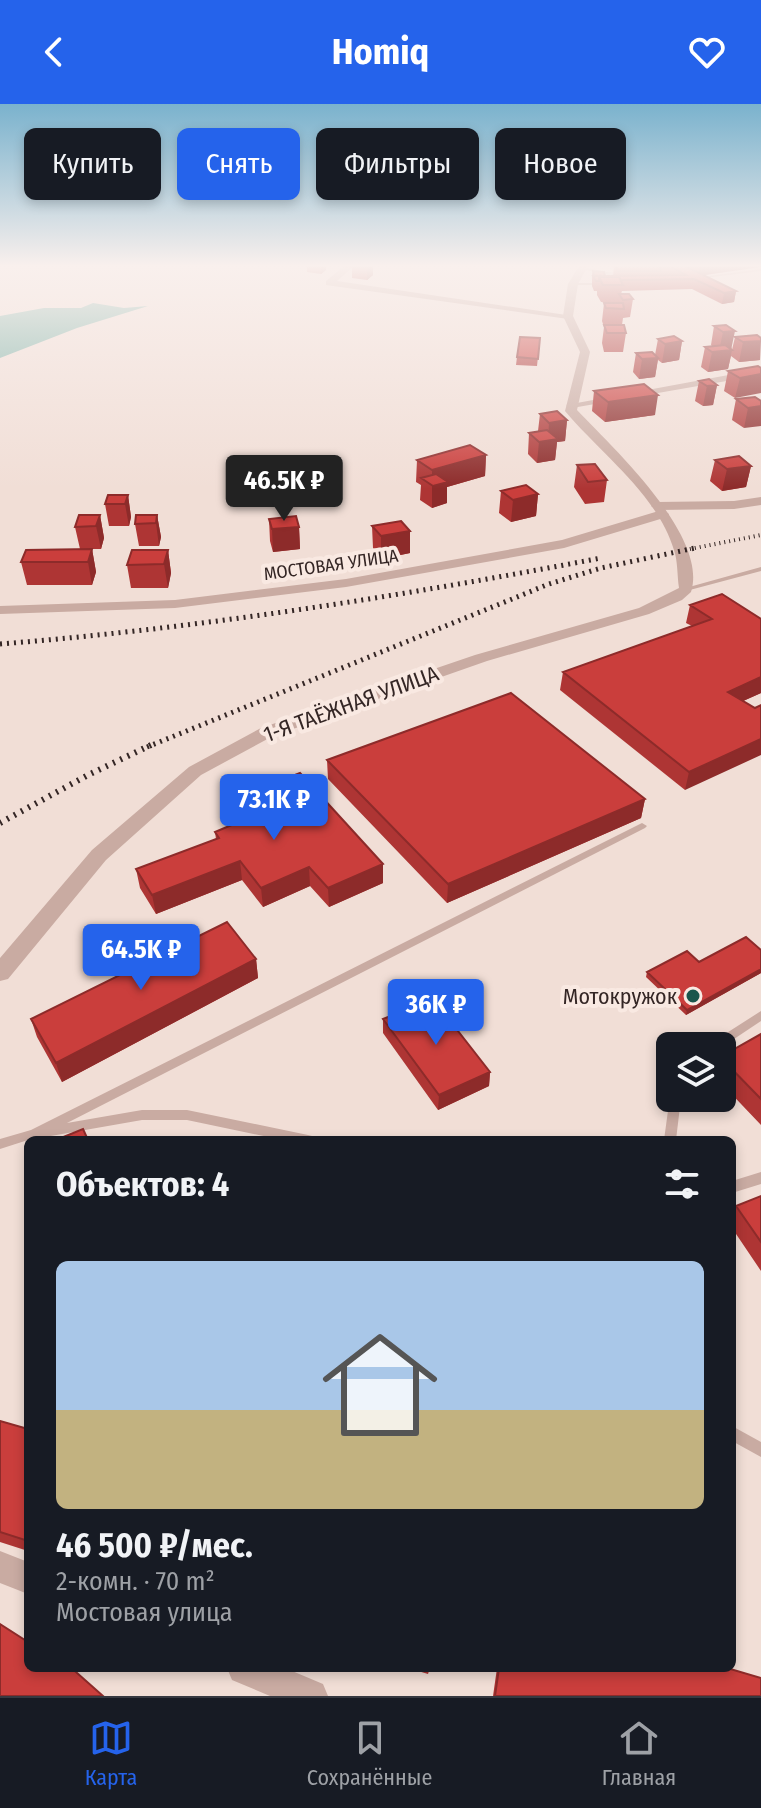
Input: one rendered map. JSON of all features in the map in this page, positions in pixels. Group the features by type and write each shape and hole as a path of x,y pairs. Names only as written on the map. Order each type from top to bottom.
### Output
{"street":[{"path":"579,340 585,352 572,405 573,416 639,482 659,510 681,550 686,589"},
{"path":"572,405 761,372"},
{"name":"МОСТОВАЯ УЛИЦА","path":"0,610 175,604 346,583 564,544 659,510 761,501"},
{"name":"1-Я ТАЁЖНАЯ УЛИЦА","path":"0,973 99,855 195,771 267,732 481,658 644,611 677,597 686,589"},
{"path":"0,1567 24,1576"},
{"path":"254,1672 311,1696"}],"lane":[{"path":"686,589 761,569"},
{"path":"34,1134 642,826"},
{"path":"736,1032 761,1015"},
{"path":"670,1136 673,1112"},
{"path":"27,1136 142,1115 187,1115 289,1136"},
{"path":"0,1144 24,1137"},
{"path":"736,1186 761,1178"},
{"path":"736,1435 761,1450"}],"water":[{"path":"0,340 45,340 0,358"}],"building":[{"path":"520,340 540,340 538,359 517,357"},
{"path":"660,340 682,341 665,344"},
{"path":"725,345 732,350 712,352 705,347"},
{"path":"652,352 658,358 642,359 636,353"},
{"path":"758,366 761,374 740,378 728,371"},
{"path":"709,379 717,385 707,386 699,381"},
{"path":"644,384 658,395 608,402 594,391"},
{"path":"755,397 761,401 761,406 748,408 736,399"},
{"path":"557,411 567,420 549,423 540,414"},
{"path":"547,430 558,439 539,442 529,433"},
{"path":"470,445 486,455 432,470 417,460"},
{"path":"739,456 751,466 727,469 715,460"},
{"path":"595,464 607,480 588,482 577,465"},
{"path":"436,474 448,482 433,486 421,478"},
{"path":"526,485 538,494 513,500 501,491"},
{"path":"108,495 128,495 125,504 105,504"},
{"path":"79,515 100,515 96,526 75,527"},
{"path":"136,515 157,515 156,523 135,524"},
{"path":"296,516 299,527 272,529 269,519"},
{"path":"401,521 410,531 381,536 372,526"},
{"path":"92,549 88,562 21,562 26,550"},
{"path":"132,550 168,550 164,564 127,565"},
{"path":"722,594 761,619 761,677 728,692 755,708 761,705 761,739 689,772 563,672 712,619 690,605"},
{"path":"511,693 645,799 448,884 327,760"},
{"path":"300,773 383,864 328,888 309,867 261,888 240,861 152,895 136,869 219,838 215,832 253,816 239,797"},
{"path":"227,922 256,959 56,1063 31,1019"},
{"name":"Мотокружок","path":"746,937 761,950 761,969 687,1010 647,972 687,951 699,962"},
{"path":"433,999 490,1072 439,1095 383,1019"},
{"path":"761,1034 761,1099 736,1073 736,1048"},
{"path":"83,1129 86,1136 66,1136"},
{"path":"761,1196 761,1242 736,1206"},
{"path":"0,1421 24,1428 24,1540 0,1532"},
{"path":"0,1624 24,1639 24,1672 76,1672 103,1696 0,1696"},
{"path":"736,1671 761,1678 761,1696 495,1696 498,1672"}],"railway":[{"path":"693,548 761,535"},
{"path":"147,747 549,584 601,568 693,548"},
{"path":"685,550 693,548"},
{"path":"0,644 151,629 302,609 601,558"},
{"path":"0,823 151,745"}],"place":[{"name":"Мотокружок","path":"693,996"}]}
